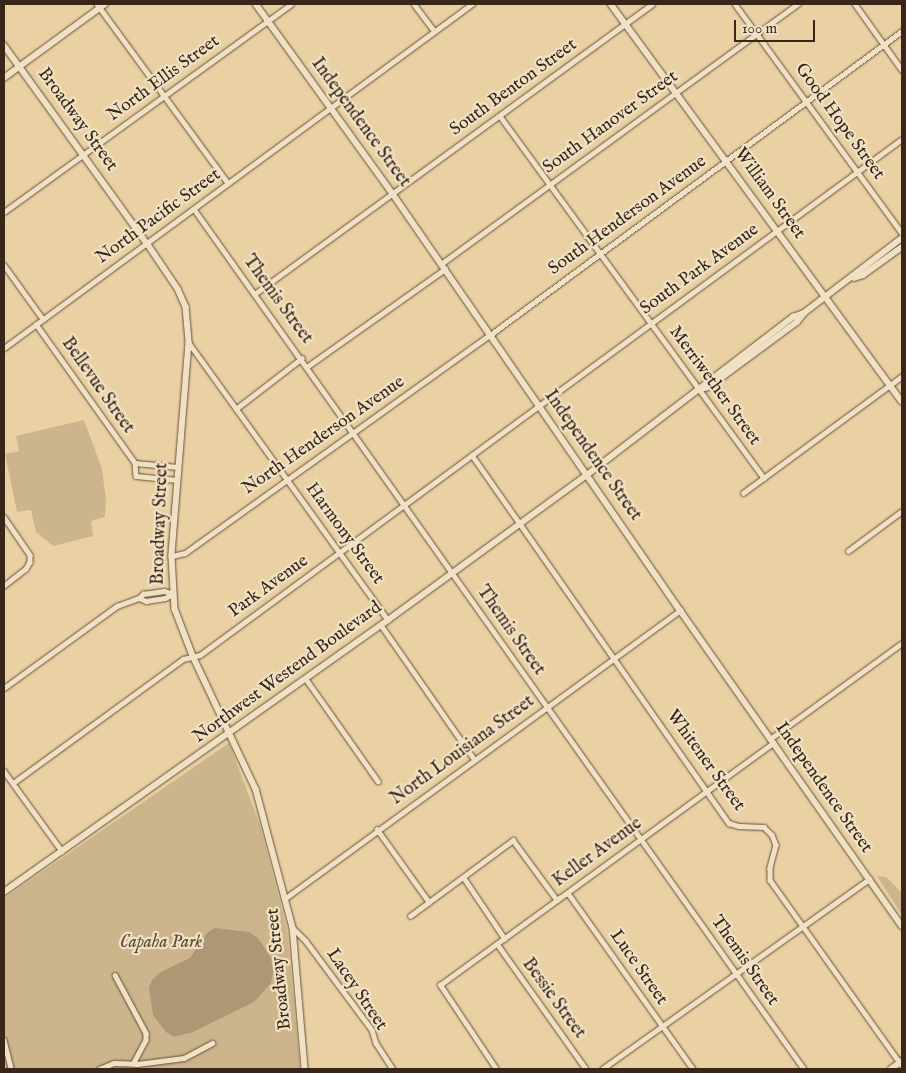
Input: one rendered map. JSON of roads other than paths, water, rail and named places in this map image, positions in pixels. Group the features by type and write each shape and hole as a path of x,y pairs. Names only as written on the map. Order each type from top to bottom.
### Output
{"street":[{"name":"Independence Street","path":"256,4 393,194 680,610 902,926"},
{"name":"North Ellis Street","path":"4,212 291,4"},
{"path":"414,4 434,31"},
{"name":"North Pacific Street","path":"4,348 472,4"},
{"name":"William Street","path":"611,4 902,402"},
{"name":"South Benton Street","path":"256,293 652,4"},
{"name":"Good Hope Street","path":"735,4 902,233"},
{"name":"South Hanover Street","path":"308,366 550,184 798,4"},
{"path":"855,4 902,70"},
{"path":"4,78 101,5 163,96 228,183"},
{"name":"South Henderson Avenue","path":"490,335 902,31"},
{"name":"Broadway Street","path":"4,45 147,244 178,289 186,307 189,343 172,556 173,594 179,623 193,656 256,789 286,896 293,928 305,1069"},
{"name":"Merriwether Street","path":"500,116 764,478"},
{"name":"South Park Avenue","path":"539,407 902,139"},
{"name":"Themis Street","path":"194,209 308,366 452,573 804,1069"},
{"path":"852,278 859,270 902,238"},
{"path":"852,278 863,275 902,246"},
{"path":"4,264 43,319"},
{"name":"Northwest Westend Boulevard","path":"4,892 231,733 521,524 700,390 709,387 765,346 797,322 804,313 852,278"},
{"name":"Bellevue Street","path":"36,324 135,463"},
{"name":"North Henderson Avenue","path":"172,556 185,553 490,335"},
{"name":"Harmony Street","path":"189,343 388,620"},
{"path":"236,409 302,358"},
{"path":"743,492 902,376"},
{"name":"Park Avenue","path":"13,783 183,659 200,655 539,407"},
{"name":"Whitener Street","path":"472,455 729,823 739,826 764,827 772,835 776,845 770,868 770,880 902,1063"},
{"path":"177,480 136,476 135,463 178,467"},
{"path":"848,551 902,511"},
{"path":"4,517 30,555 30,562 4,586"},
{"path":"4,688 117,606 139,598 146,601 166,598 173,594"},
{"name":"North Louisiana Street","path":"286,896 474,759 615,660 680,610"},
{"path":"381,625 474,759"},
{"name":"Keller Avenue","path":"496,1069 440,985 498,945 707,792 902,643"},
{"path":"306,679 378,781"},
{"path":"4,771 62,851"},
{"path":"377,829 429,902"},
{"path":"410,916 513,840 558,900 568,893"},
{"path":"464,878 505,939"},
{"path":"602,1069 869,879"},
{"name":"Luce Street","path":"568,893 693,1069"},
{"name":"Lacey Street","path":"293,928 306,941 372,1030 376,1043 394,1069"},
{"name":"Bessie Street","path":"498,945 586,1069"},
{"path":"115,975 146,1033 146,1040 133,1064"},
{"path":"4,1040 11,1069"},
{"path":"99,1069 114,1063 133,1064 184,1058 212,1043"},
{"path":"891,1069 902,1063"}],"park label":[{"name":"Capaha Park","path":"161,943"}]}
